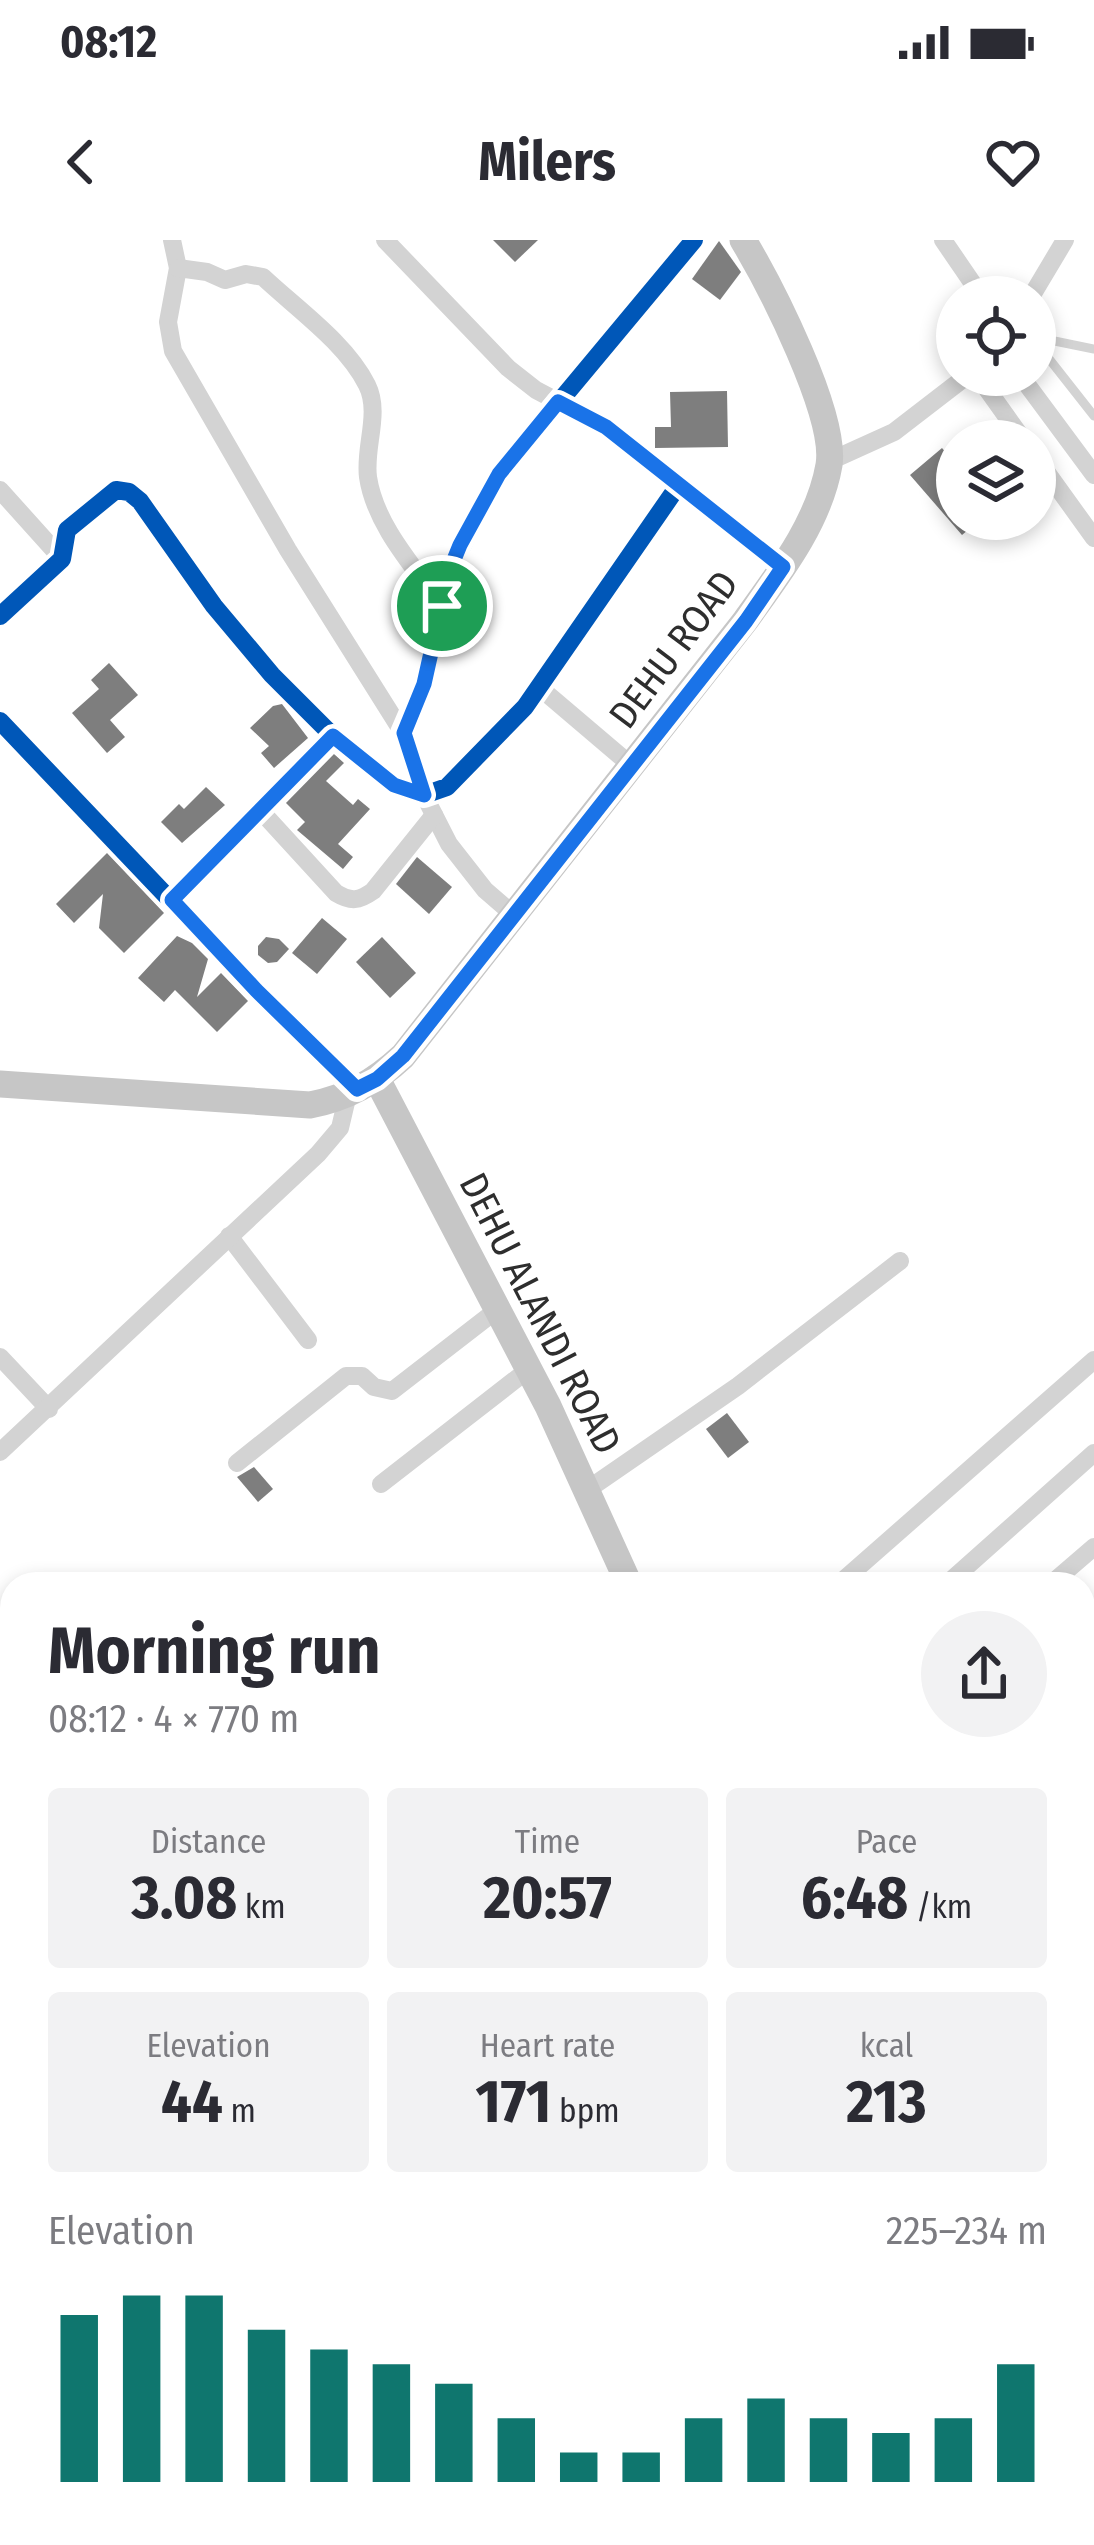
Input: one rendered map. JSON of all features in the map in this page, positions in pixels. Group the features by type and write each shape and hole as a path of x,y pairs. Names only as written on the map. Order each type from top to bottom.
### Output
{"main road":[{"path":"743,240 764,274 808,377 823,417 830,461"},
{"name":"DEHU ROAD","path":"361,1087 403,1056 783,567 818,503 830,461"},
{"path":"0,1084 310,1105 361,1087"},
{"name":"DEHU ALANDI ROAD","path":"361,1087 498,1309 624,1572"}],"street":[{"path":"172,240 178,268 167,322 173,351 288,550 404,733 424,795 467,871 515,916"},
{"path":"385,240 481,343 536,389 606,427 783,567"},
{"path":"404,733 424,684 460,545 499,474 694,240"},
{"path":"943,240 968,276"},
{"path":"1044,276 1065,240"},
{"path":"178,268 224,280 245,274 263,278 354,366 372,399 368,476 372,492 394,538 442,606"},
{"path":"830,461 894,432 943,396"},
{"path":"989,396 1007,420"},
{"path":"1036,396 1094,475"},
{"path":"0,616 62,559 67,530 116,490 128,492 140,501 161,536 257,658 333,736 394,785 424,795 447,788 479,759 539,687 678,485"},
{"path":"1056,485 1094,538"},
{"path":"0,490 62,559"},
{"path":"539,687 632,766"},
{"path":"0,721 268,1003 361,1087 331,1140 0,1452"},
{"path":"172,900 333,736"},
{"path":"260,810 336,893 349,901 361,900 373,891 434,815"},
{"path":"229,1236 308,1340"},
{"path":"587,1490 738,1386 900,1261"},
{"path":"237,1462 346,1376 362,1376 384,1392 392,1391 498,1309"},
{"path":"0,1357 50,1409"},
{"path":"853,1572 1094,1360"},
{"path":"381,1484 529,1369"},
{"path":"960,1572 1094,1453"},
{"path":"1065,1572 1094,1547"}],"lane":[{"path":"1056,343 1094,349"},
{"path":"1056,366 1094,416"}],"building":[{"path":"493,240 538,240 515,262"},
{"path":"719,241 741,272 720,300 692,279"},
{"path":"727,391 728,447 655,448 655,427 671,427 670,392"},
{"path":"936,453 936,505 910,475"},
{"path":"109,663 138,695 110,720 125,737 107,753 72,713 99,689 91,680"},
{"path":"282,704 308,738 274,768 261,753 269,746 250,728 273,706"},
{"path":"334,754 344,763 326,781 353,805 358,799 370,809 338,844 353,857 343,869 297,830 305,822 286,803"},
{"path":"206,787 225,805 182,843 161,822 179,804 184,809"},
{"path":"107,853 164,913 124,953 99,928 103,894 74,923 56,904"},
{"path":"417,857 452,887 429,914 396,884"},
{"path":"322,918 347,939 317,974 292,953"},
{"path":"177,936 208,959 197,997 221,973 248,1001 217,1032 175,990 164,1002 138,978"},
{"path":"266,937 279,939 289,949 277,962 268,963 258,955 258,946"},
{"path":"382,937 416,973 390,998 356,962"},
{"path":"727,1413 749,1442 728,1458 706,1429"},
{"path":"254,1467 273,1489 258,1502 237,1477"}],"cycle path":[{"path":"403,733 424,684 449,572 499,474 694,240"},
{"path":"0,616 62,559 67,530 116,490 129,492 272,675 385,779 404,791 424,795 447,787 525,707 678,486"},
{"path":"0,721 357,1089"}],"route":[{"path":"558,402 606,427 783,567 746,621 403,1056 357,1089 172,900 333,736 394,785 424,795 404,733 424,684 442,606 460,545 499,474 558,402"}]}
